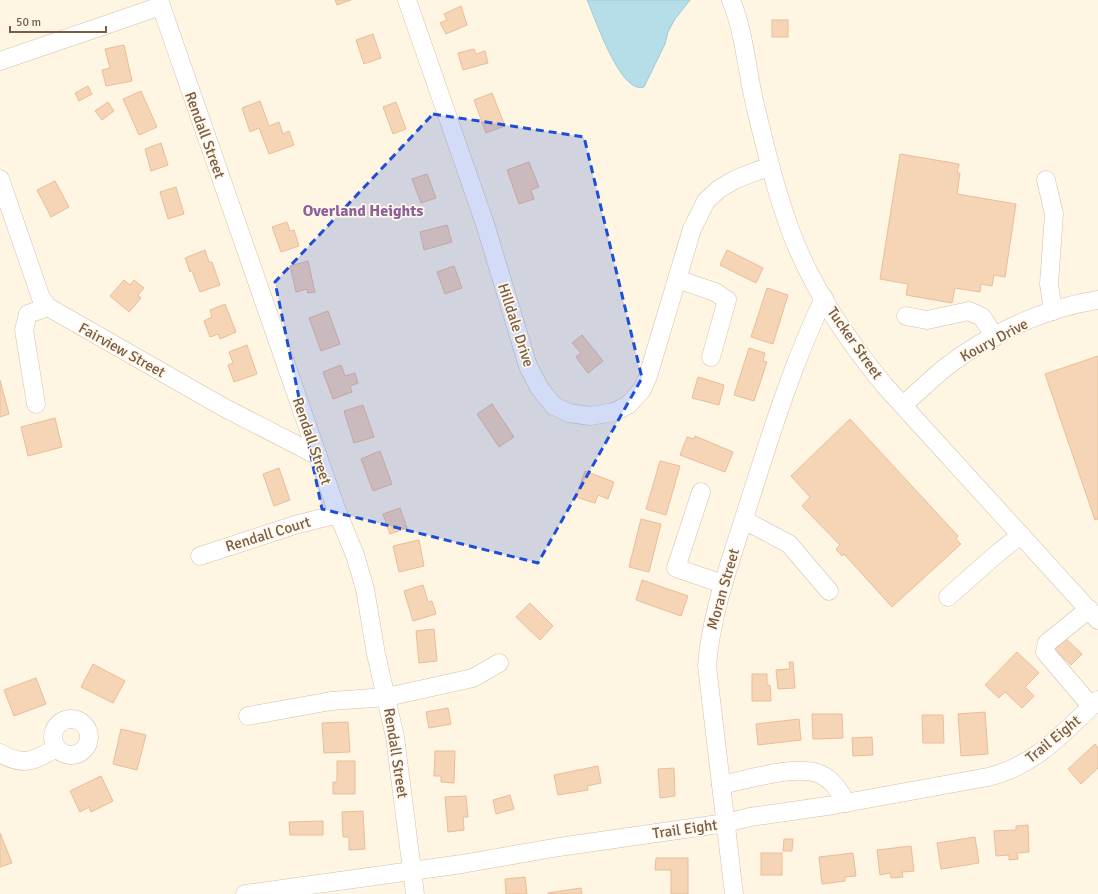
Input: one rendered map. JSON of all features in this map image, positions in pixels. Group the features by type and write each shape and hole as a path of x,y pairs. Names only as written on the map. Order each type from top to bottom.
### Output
{"street":[{"name":"Hilldale Drive","path":"406,0 482,217 528,366 540,389 554,406 569,413 590,416 614,412 628,405 642,390 648,376 692,229 706,201 719,189 730,182 770,166"},
{"name":"Tucker Street","path":"731,0 740,32 755,108 778,195 791,233 824,298 864,360 1095,616"},
{"path":"0,61 160,3"},
{"name":"Rendall Street","path":"160,3 338,514 355,555 365,589 376,654 395,737 415,894"},
{"name":"Fairview Street","path":"0,180 40,298 48,307 222,407 318,456"},
{"path":"1046,180 1054,214 1049,284 1053,311"},
{"path":"677,279 715,292 727,300 711,357"},
{"name":"Moran Street","path":"734,894 707,666 710,630 723,584 787,389 809,330 824,298"},
{"name":"Koury Drive","path":"903,405 946,367 975,347 1053,311 1082,302 1098,300"},
{"path":"36,404 24,330 28,314 48,307"},
{"path":"906,316 927,320 969,311 982,317 995,337"},
{"path":"701,492 676,568 723,584"},
{"name":"Rendall Court","path":"200,556 295,525 338,514"},
{"path":"744,520 789,544 829,591"},
{"path":"948,597 999,552 1021,535"},
{"path":"1095,616 1047,642 1045,652 1095,703"},
{"path":"248,716 331,701 387,697 473,678 499,663"},
{"name":"Trail Eight","path":"245,894 462,864 567,846 726,823 750,817 846,803 1005,773 1035,758 1095,703"},
{"path":"0,753 11,760 28,761 40,757 56,748"},
{"path":"720,785 774,774 799,771 810,772 820,774 830,780 840,790 846,803"}],"highlighted area":[{"path":"433,114 584,137 642,378 538,563 322,509 275,282"}],"water":[{"path":"587,0 690,0 675,19 668,32 665,44 644,87 635,86 626,79 618,67 602,37"}],"building":[{"path":"335,0 351,0 337,5"},
{"path":"461,6 467,25 446,34 440,23 447,20 444,14"},
{"path":"772,20 788,20 788,37 772,37"},
{"path":"373,34 381,58 364,64 356,40"},
{"path":"124,45 132,81 106,86 102,70 110,68 105,49"},
{"path":"474,49 476,54 485,51 488,63 463,70 458,53"},
{"path":"88,86 92,94 79,101 75,93"},
{"path":"141,91 157,127 139,135 123,99"},
{"path":"492,93 505,126 486,133 474,100"},
{"path":"260,101 269,126 279,122 283,134 289,131 294,145 269,154 259,128 250,132 242,108"},
{"path":"108,102 114,111 102,120 95,111"},
{"path":"396,102 406,129 393,134 383,107"},
{"path":"161,143 168,165 151,171 145,149"},
{"path":"900,154 959,164 957,173 960,173 957,194 1016,204 1005,277 994,275 992,286 981,284 980,292 955,288 952,303 906,295 908,284 880,279"},
{"path":"529,162 539,187 531,190 534,199 519,204 507,170"},
{"path":"427,174 436,198 421,203 412,179"},
{"path":"55,181 69,207 51,217 37,190"},
{"path":"176,187 184,214 168,219 160,192"},
{"path":"287,222 290,231 294,230 299,246 281,252 272,227"},
{"path":"447,225 452,242 424,250 420,232"},
{"path":"205,250 209,262 212,262 220,285 200,292 185,258"},
{"path":"727,250 763,268 756,283 720,265"},
{"path":"308,261 315,292 308,293 307,289 296,292 290,266"},
{"path":"454,266 462,288 445,294 437,272"},
{"path":"124,280 130,285 134,280 144,288 138,295 141,298 129,312 110,296"},
{"path":"767,288 788,295 773,344 751,337"},
{"path":"225,304 236,332 220,339 218,334 210,337 204,321 212,317 210,310"},
{"path":"328,311 340,344 321,351 309,318"},
{"path":"582,335 603,361 588,373 576,357 581,353 572,343"},
{"path":"247,345 257,374 234,382 228,365 233,363 229,352"},
{"path":"749,348 765,353 763,361 767,362 754,401 734,395"},
{"path":"1098,356 1098,519 1095,520 1045,374"},
{"path":"341,365 345,376 355,373 358,383 350,386 352,392 333,399 323,372"},
{"path":"698,377 724,385 719,405 692,398"},
{"path":"0,380 9,414 0,417"},
{"path":"492,404 514,437 499,447 477,414"},
{"path":"363,405 374,437 354,443 344,411"},
{"path":"55,418 62,447 28,456 21,427"},
{"path":"850,419 958,536 956,539 961,544 892,607 844,554 842,556 836,549 840,545 802,506 810,497 791,476"},
{"path":"695,436 733,452 725,472 680,455 687,437 694,439"},
{"path":"380,451 392,484 373,491 361,459"},
{"path":"660,461 680,466 666,515 646,509"},
{"path":"279,468 290,500 274,506 263,474"},
{"path":"585,471 614,482 608,499 598,495 595,503 576,497"},
{"path":"400,508 407,528 390,534 383,514"},
{"path":"641,519 661,524 649,572 629,567"},
{"path":"419,540 424,566 399,572 393,546"},
{"path":"642,580 688,596 681,616 636,600"},
{"path":"423,585 428,602 432,601 436,614 413,621 404,591"},
{"path":"530,603 553,626 540,640 516,617"},
{"path":"434,629 437,661 419,663 416,631"},
{"path":"1064,637 1082,654 1071,665 1053,648"},
{"path":"1017,652 1039,673 1025,687 1034,696 1022,708 1005,692 999,698 985,685"},
{"path":"789,662 793,662 795,688 778,689 776,670 790,669"},
{"path":"93,664 125,681 113,703 81,687"},
{"path":"752,674 767,674 767,685 770,685 771,701 752,701"},
{"path":"36,678 46,704 14,716 4,690"},
{"path":"448,708 451,724 429,728 426,712"},
{"path":"985,712 988,754 961,756 958,714"},
{"path":"812,714 842,714 843,738 813,739"},
{"path":"922,715 943,715 944,743 923,743"},
{"path":"799,719 801,740 758,745 756,724"},
{"path":"348,722 350,752 324,753 322,723"},
{"path":"121,729 146,735 137,770 113,764"},
{"path":"872,737 873,755 853,756 852,738"},
{"path":"1095,744 1098,748 1098,768 1081,784 1068,769"},
{"path":"435,751 455,751 454,783 441,782 441,776 434,776"},
{"path":"337,761 355,761 355,794 333,794 333,782 337,782"},
{"path":"598,766 601,783 587,786 588,790 558,795 554,775"},
{"path":"674,768 675,796 660,798 658,769"},
{"path":"101,776 113,801 91,812 89,807 80,812 70,791"},
{"path":"510,795 514,809 496,814 493,800"},
{"path":"466,796 468,817 463,817 464,830 448,832 445,797"},
{"path":"363,811 365,849 349,850 349,837 343,837 342,812"},
{"path":"323,821 323,835 290,835 289,822"},
{"path":"1028,825 1029,852 1017,853 1018,859 1009,860 1009,855 996,856 994,831 1016,830 1016,826"},
{"path":"0,833 12,863 0,867"},
{"path":"975,837 979,863 941,869 937,843"},
{"path":"784,839 793,839 792,851 783,851"},
{"path":"911,846 914,871 902,872 903,877 891,878 890,873 880,875 877,850"},
{"path":"761,853 782,853 782,875 761,875"},
{"path":"853,853 856,876 845,877 845,881 822,884 819,857"},
{"path":"656,858 688,858 688,894 671,894 671,870 655,870"},
{"path":"525,877 527,894 506,894 505,879"},
{"path":"581,888 582,894 548,894 548,893"}],"district":[{"name":"Overland Heights","path":"363,211"}]}
